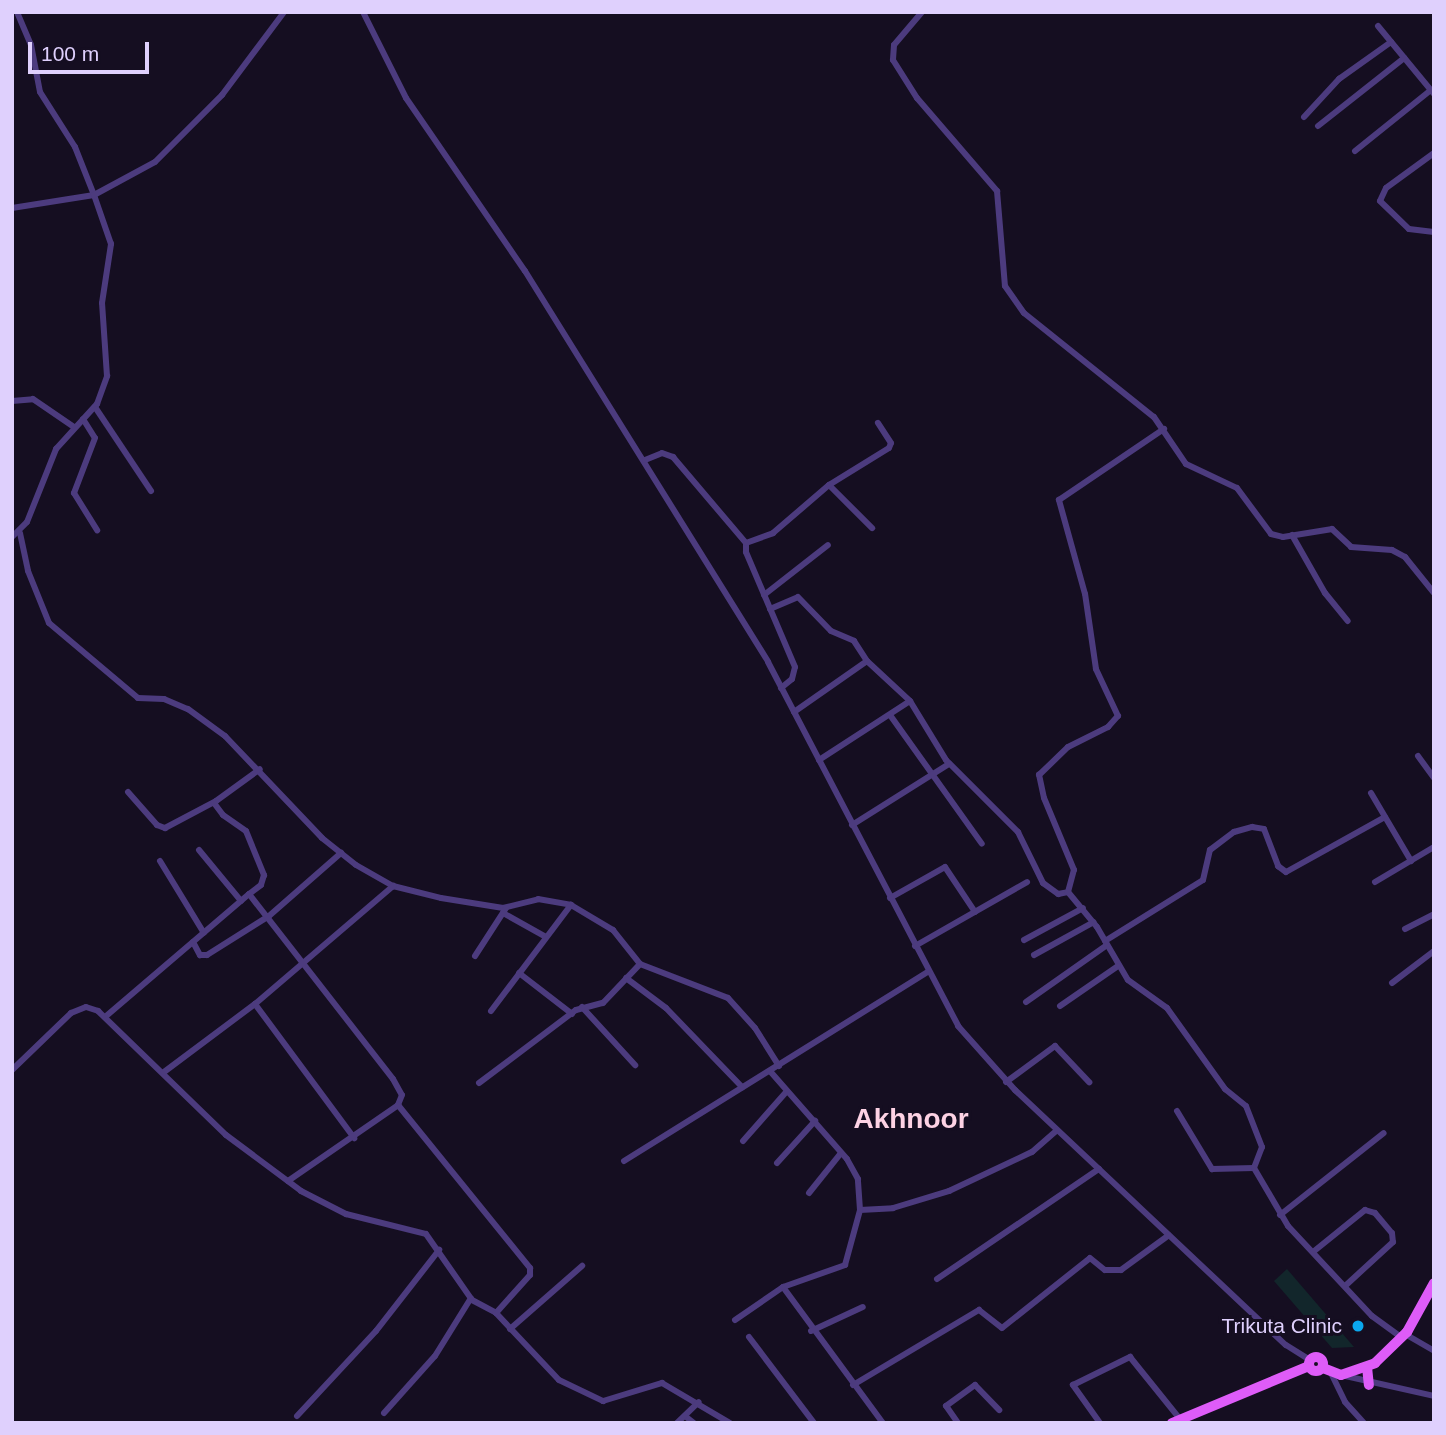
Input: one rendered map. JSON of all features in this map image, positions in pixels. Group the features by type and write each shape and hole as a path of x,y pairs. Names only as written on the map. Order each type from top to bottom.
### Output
{"main road":[{"path":"1176,1421 1320,1358 1326,1369 1341,1375 1367,1367 1403,1336 1434,1283"},
{"path":"1367,1367 1369,1384"}],"street":[{"path":"17,12 31,45 40,92 75,148 111,244 102,303 107,376 95,407 56,449 20,533 28,570 50,623 138,698 164,699 191,711 260,769 341,853 393,886 504,910 546,937"},
{"path":"12,208 94,195 155,162 222,95 284,12"},
{"path":"363,12 406,98 525,271 645,460 781,688 958,1026 1006,1082 1286,1345 1310,1363"},
{"path":"922,12 894,45 893,60 924,107 997,191 999,253 1013,300 1042,330 1133,399 1164,429 1186,464 1237,488 1271,534 1292,535 1332,529 1351,547 1392,550 1405,557 1434,593"},
{"path":"1355,151 1432,92 1378,26"},
{"path":"1304,117 1339,79 1391,42"},
{"path":"1318,126 1404,58"},
{"path":"1434,153 1386,188 1380,201 1409,229 1434,232"},
{"path":"12,401 33,399 74,427"},
{"path":"95,407 100,422 151,491"},
{"path":"83,419 95,438 75,493 97,530"},
{"path":"746,543 773,533 828,485 889,448 891,443 877,424"},
{"path":"1068,892 1074,870 1044,798 1039,775 1069,747 1108,727 1118,716 1096,669 1085,594 1059,500 1164,429"},
{"path":"645,460 662,453 673,457 746,543 746,552 795,667 792,679 781,688"},
{"path":"828,485 872,528"},
{"path":"12,537 20,533"},
{"path":"1292,535 1325,593 1348,621"},
{"path":"764,595 828,545"},
{"path":"770,608 798,597 831,631 855,641 867,661 910,701 950,764 1018,832 1046,885 1058,894 1068,892"},
{"path":"794,712 867,661"},
{"path":"819,760 910,701"},
{"path":"891,715 930,776 982,844"},
{"path":"1418,756 1434,778"},
{"path":"852,825 950,764"},
{"path":"128,792 162,828 214,803 260,769"},
{"path":"1371,793 1411,861"},
{"path":"105,1017 261,885 264,875 246,831 223,816 214,803"},
{"path":"1026,1002 1106,943 1203,880 1210,850 1234,832 1252,827 1264,829 1278,866 1286,872 1385,817"},
{"path":"1375,881 1434,847"},
{"path":"199,850 241,901"},
{"path":"193,942 200,955 207,955 269,916 341,853"},
{"path":"160,861 204,933"},
{"path":"890,898 945,867 975,912"},
{"path":"915,946 1027,882"},
{"path":"164,1072 255,1004 393,886"},
{"path":"1068,892 1094,922 1118,965 1133,985 1167,1008 1225,1089 1249,1111 1262,1147 1254,1168 1280,1215 1372,1317 1434,1351"},
{"path":"249,894 306,962 402,1095 398,1105 354,1138 288,1181"},
{"path":"475,956 504,910 538,899 571,905 613,930 640,964 728,998 744,1012 782,1064"},
{"path":"491,1011 571,905"},
{"path":"1024,940 1083,908"},
{"path":"1405,929 1434,914"},
{"path":"1034,955 1094,922"},
{"path":"1391,982 1434,951"},
{"path":"480,1083 582,1007 603,1003 640,964"},
{"path":"1060,1006 1118,965"},
{"path":"519,972 572,1014"},
{"path":"624,1161 928,972"},
{"path":"626,978 666,1008 742,1087"},
{"path":"255,1004 354,1138"},
{"path":"12,1070 71,1013 91,1007 164,1072 226,1135 288,1181 336,1211 422,1232 439,1250 471,1298 496,1312 547,1371 587,1396 611,1400 662,1383 699,1402 730,1423"},
{"path":"582,1007 635,1065"},
{"path":"1006,1082 1055,1046 1090,1083"},
{"path":"735,1320 783,1287 848,1261 864,1210 859,1179 841,1153 770,1071"},
{"path":"743,1141 786,1092"},
{"path":"398,1105 530,1269 530,1275 496,1312"},
{"path":"1177,1111 1212,1170 1254,1168"},
{"path":"778,1163 814,1121"},
{"path":"864,1210 949,1191 1032,1152 1057,1130"},
{"path":"1280,1215 1384,1133"},
{"path":"809,1193 841,1153"},
{"path":"937,1279 1099,1170"},
{"path":"1313,1252 1365,1210 1376,1213 1392,1233 1393,1242 1345,1286"},
{"path":"853,1385 924,1346 980,1309 1002,1328 1090,1258 1105,1270 1121,1270 1169,1235"},
{"path":"297,1416 376,1331 439,1250"},
{"path":"510,1329 582,1266"},
{"path":"783,1287 811,1331 883,1423"},
{"path":"384,1413 435,1356 471,1298"},
{"path":"811,1331 863,1307"},
{"path":"749,1337 814,1423"},
{"path":"1100,1423 1073,1385 1130,1357 1176,1421"},
{"path":"1326,1369 1345,1402 1364,1423"},
{"path":"1341,1375 1369,1384 1434,1396"},
{"path":"958,1423 946,1406 975,1385 999,1410"},
{"path":"677,1423 699,1402"},
{"path":"685,1416 694,1423"}],"green space":[{"path":"1287,1269 1354,1347 1332,1348 1274,1281"}],"place":[{"name":"Trikuta Clinic","path":"1358,1326"}],"district":[{"name":"Akhnoor","path":"911,1119"}]}
